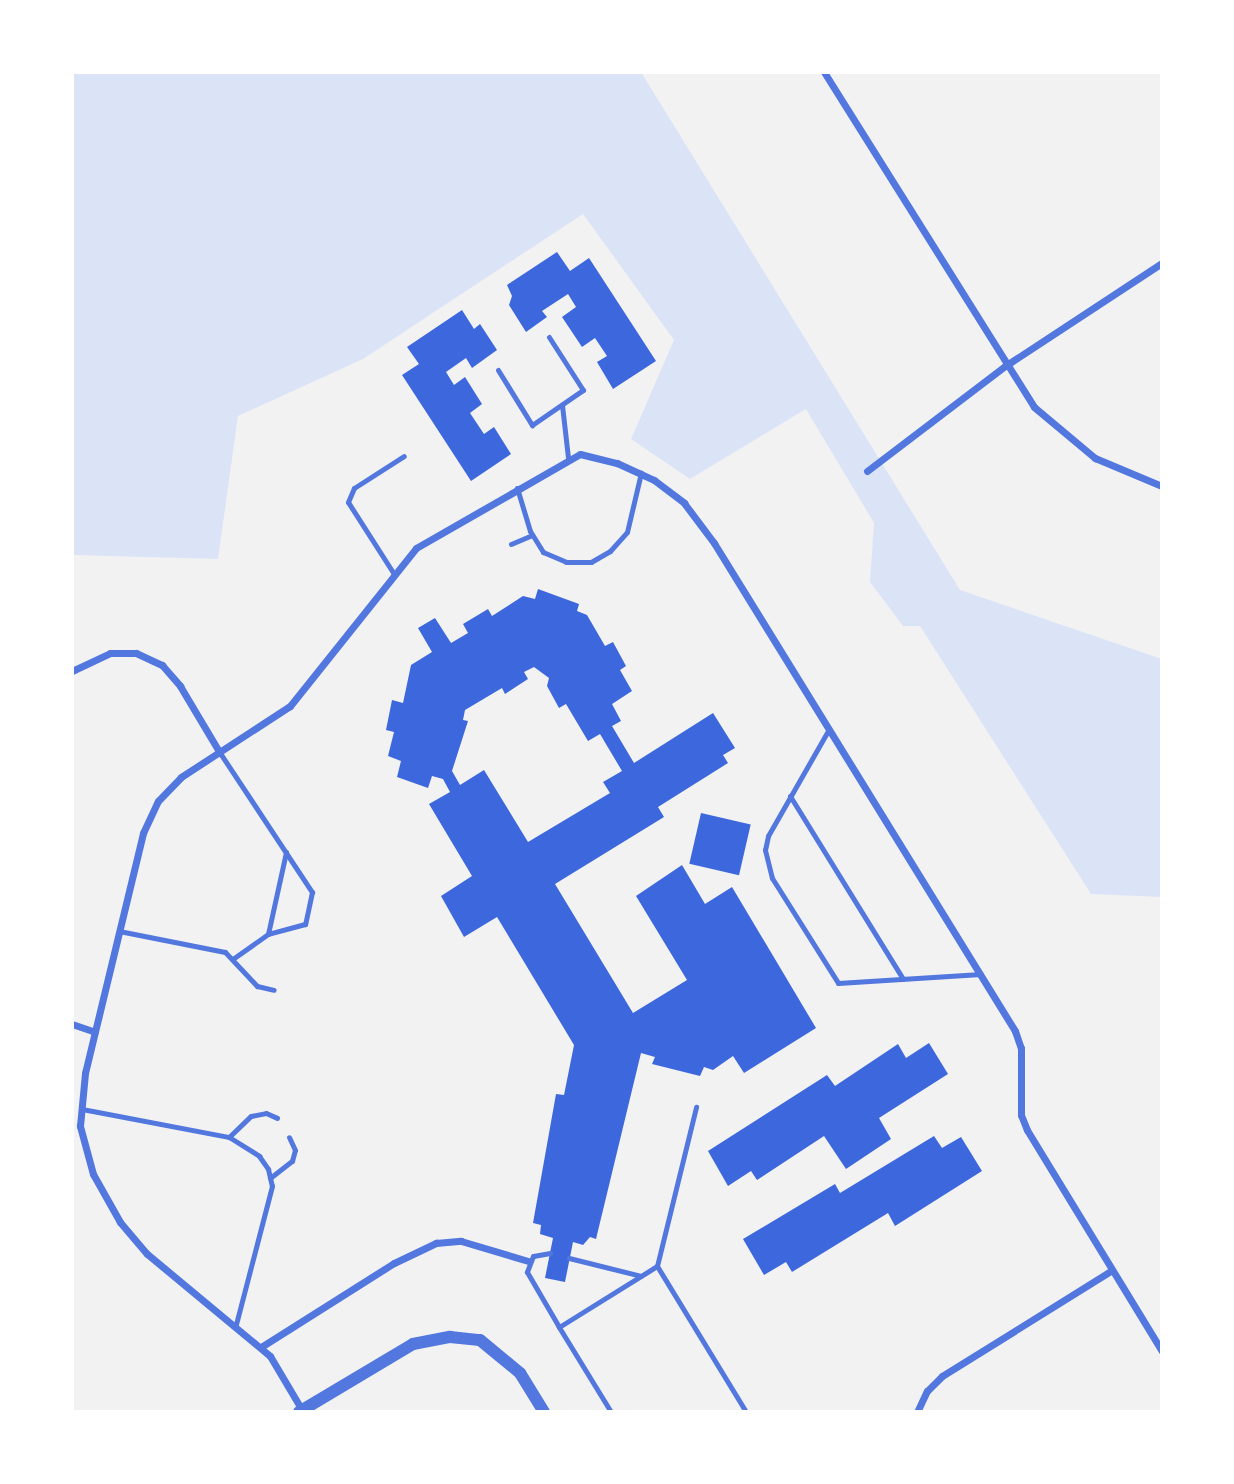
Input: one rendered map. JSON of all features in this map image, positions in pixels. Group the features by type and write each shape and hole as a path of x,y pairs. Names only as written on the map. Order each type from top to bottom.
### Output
{"street":[{"path":"824,72 1005,366 1034,407 1061,433 1117,470 1162,486"},
{"path":"867,471 1005,366 1162,263"},
{"path":"544,1412 520,1373 480,1340 450,1337 413,1344 301,1412 261,1347 236,1324 174,1279 120,1222 93,1174 80,1126 95,1032 143,833 158,801 181,777 290,706 416,548 568,458 591,455 641,473 671,491 700,523 1015,1031 1021,1048 1021,1115 1027,1130 1162,1351"},
{"path":"72,671 110,653 136,653 162,665 180,686 220,753"},
{"path":"72,1024 95,1032"},
{"path":"261,1347 394,1263 436,1242 461,1241 528,1261"},
{"path":"917,1412 927,1391 942,1377 1111,1271"}],"lane":[{"path":"498,370 532,425 583,390 549,337"},
{"path":"562,405 568,458"},
{"path":"394,574 348,502 354,488 404,456"},
{"path":"517,488 532,535 553,558 578,563 600,557 627,532 641,473"},
{"path":"511,544 532,535"},
{"path":"830,729 768,836 765,850 772,878 838,983 981,974"},
{"path":"220,753 312,892 305,924 268,934 234,958"},
{"path":"790,796 902,979"},
{"path":"268,934 286,852"},
{"path":"120,931 225,952 234,958 257,986 274,990"},
{"path":"696,1107 657,1266 747,1412"},
{"path":"82,1109 229,1137 259,1156 272,1186 236,1324"},
{"path":"229,1137 251,1116 266,1113 277,1118"},
{"path":"270,1178 292,1161 295,1150 289,1138"},
{"path":"550,1253 538,1253 528,1261 527,1272 611,1412"},
{"path":"569,1258 640,1276"},
{"path":"559,1327 657,1266"}],"shaded area":[{"path":"72,72 641,72 960,590 1162,659 1162,897 1091,894 920,626 903,626 870,582 874,523 806,409 690,479 631,439 674,340 583,214 363,359 238,416 218,559 72,555"}],"building":[{"path":"557,252 570,271 589,258 656,361 613,389 597,362 607,356 595,338 582,347 562,317 576,307 568,294 542,311 547,317 526,332 509,305 512,296 507,285"},
{"path":"462,310 474,329 480,324 497,350 472,368 466,358 446,372 454,385 465,377 482,404 470,413 484,434 494,427 511,454 471,481 402,375 419,364 407,347"},
{"path":"538,589 579,604 577,611 587,615 605,646 613,642 626,666 620,670 632,691 612,704 621,721 612,726 634,763 713,713 735,748 723,755 728,763 658,807 664,817 555,884 633,1013 687,980 636,896 682,865 705,904 732,887 816,1028 744,1073 733,1056 713,1070 704,1067 700,1076 652,1064 655,1057 641,1053 596,1239 590,1237 583,1245 573,1242 565,1282 545,1278 553,1238 540,1234 541,1225 533,1223 556,1094 564,1095 574,1045 497,917 464,937 441,896 472,876 429,804 450,792 443,779 432,776 428,788 397,777 401,761 388,756 394,732 386,730 392,700 403,703 411,665 432,652 418,628 435,618 451,643 468,633 463,624 488,609 492,616 523,596 535,599","holes":["534,667 549,678 547,686 559,708 566,704 588,741 600,734 622,771 603,782 610,793 528,842 484,770 460,785 452,771 468,721 463,720 465,710 502,688 505,694 528,679 524,672"]},
{"path":"701,813 751,824 739,875 689,864"},
{"path":"929,1043 948,1074 879,1118 891,1139 846,1169 824,1136 757,1180 751,1171 728,1186 708,1151 827,1075 835,1086 898,1044 906,1058"},
{"path":"934,1136 942,1148 961,1137 982,1171 895,1226 888,1213 792,1272 786,1262 764,1275 743,1239 835,1184 840,1193"}]}
